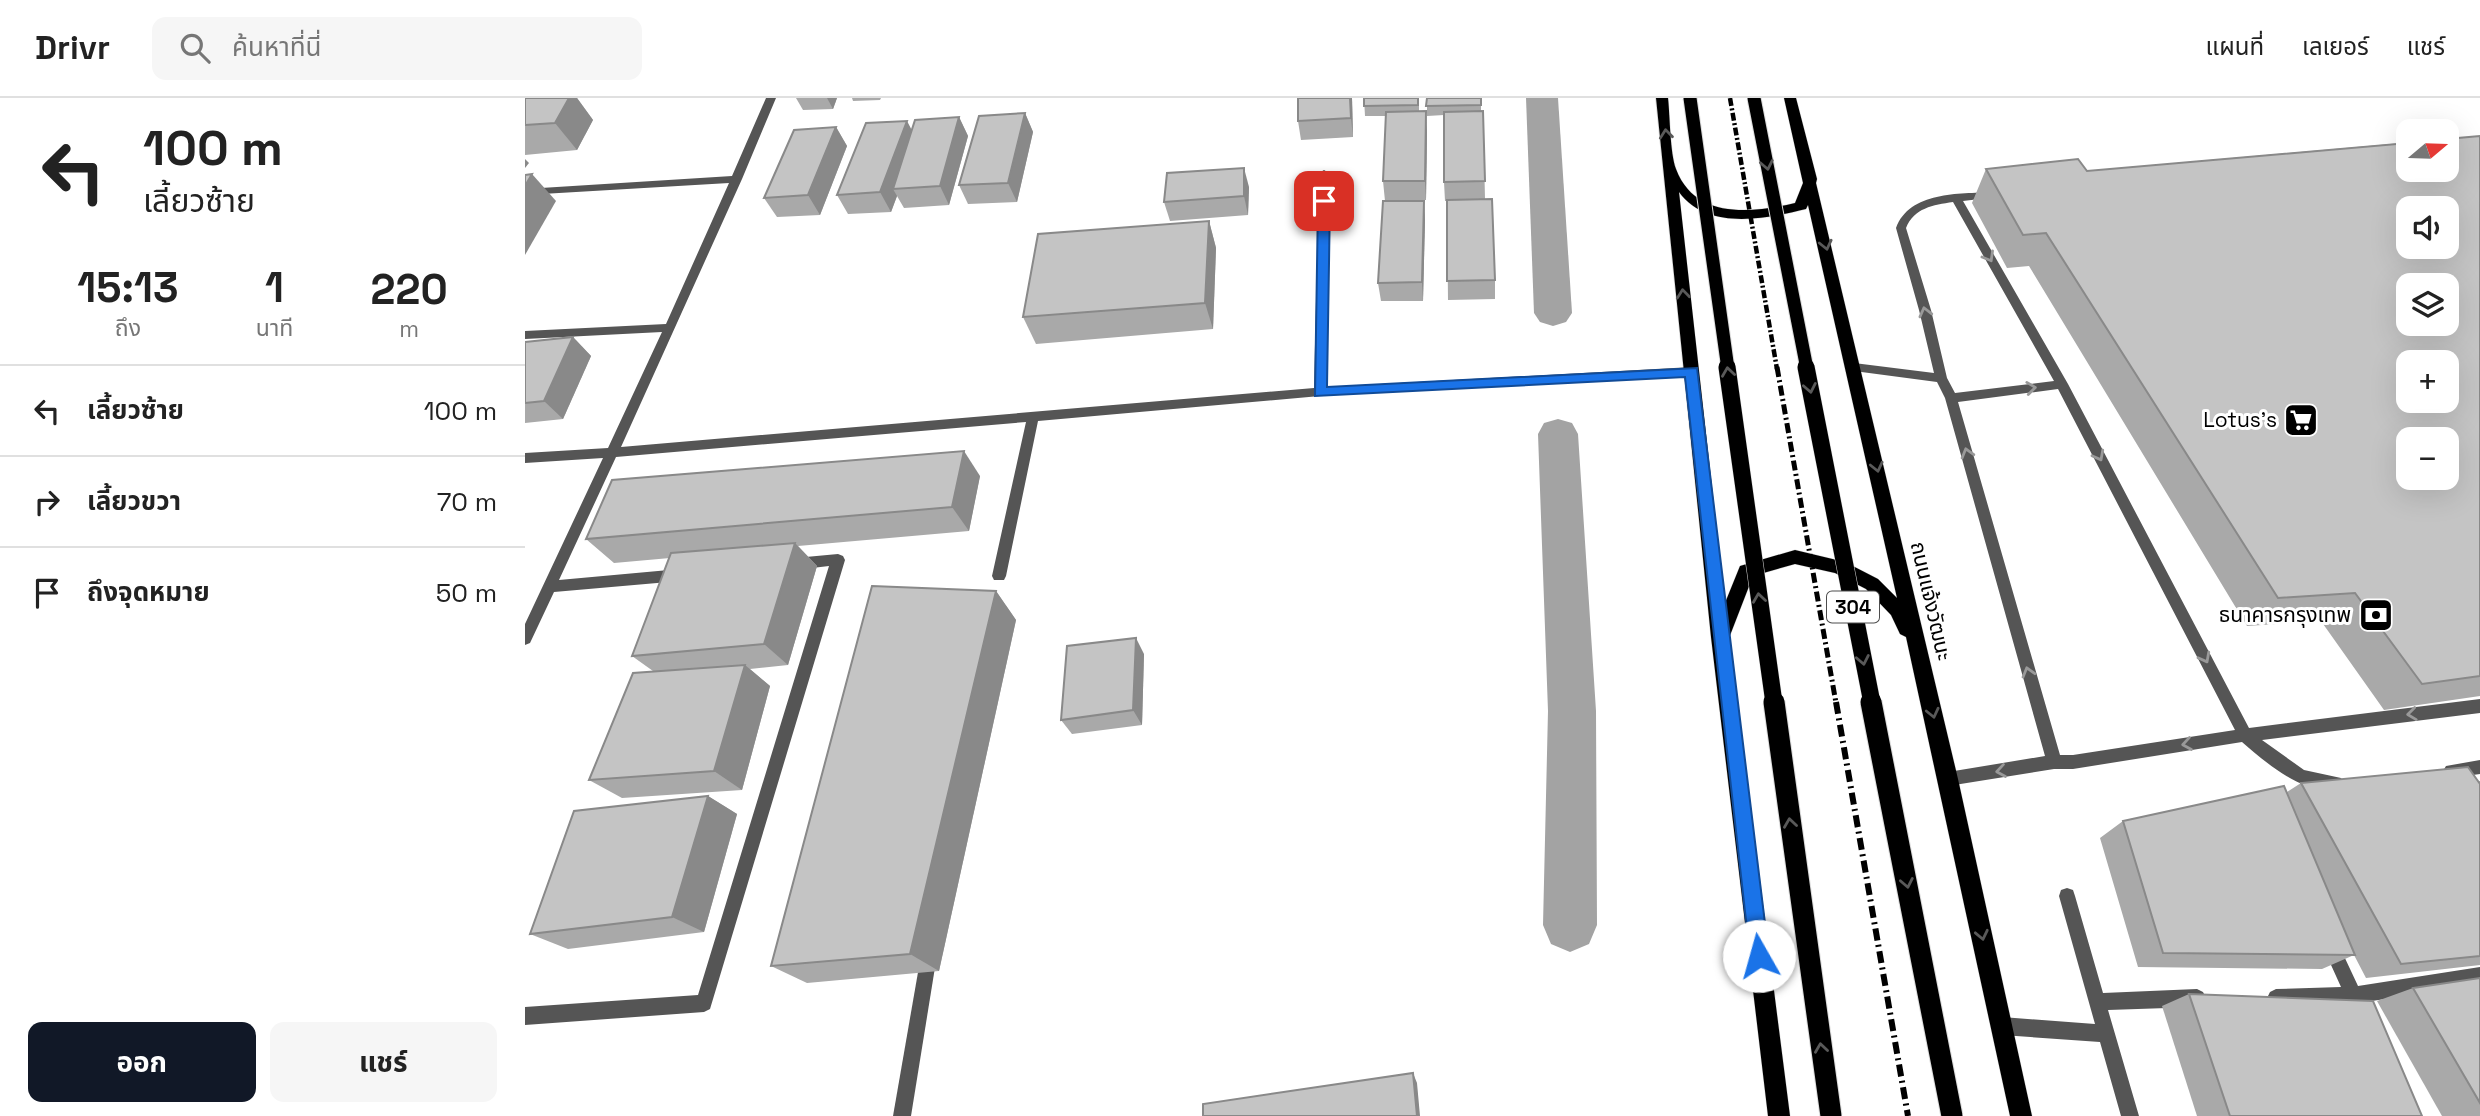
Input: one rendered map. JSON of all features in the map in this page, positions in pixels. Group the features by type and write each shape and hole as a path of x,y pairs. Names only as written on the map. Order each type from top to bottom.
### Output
{"main road":[{"path":"1662,98 1720,637 1779,1116"},
{"path":"1689,98 1831,1116"},
{"name":"304","path":"1754,98 1952,1116"},
{"name":"ถนนแจ้งวัฒนะ","path":"1790,98 1811,178 1948,779 2021,1116"},
{"path":"1670,170 1696,204 1728,214 1768,214 1801,206 1811,178"},
{"path":"1720,637 1746,570 1795,557 1839,567 1872,584 1898,610 1922,667"}],"lane":[{"path":"525,639 670,328 771,98"},
{"path":"1320,392 1324,173"},
{"path":"525,192 737,179"},
{"path":"2010,193 1955,198 1921,206 1908,213 1901,228 1926,310 1941,378 1951,398 2054,762"},
{"path":"1955,198 2061,384 2245,735 2277,761 2303,776 2325,784 2351,781"},
{"path":"525,335 670,328"},
{"path":"1854,367 1941,378"},
{"path":"525,457 612,453 1320,392 1692,372"},
{"path":"1951,398 2061,384"},
{"path":"999,576 1033,416"},
{"path":"525,1016 704,1003 838,560 783,565"},
{"path":"549,587 700,573"},
{"path":"525,605 542,604"},
{"path":"1948,779 2245,735 2480,706"},
{"path":"2441,772 2480,767"},
{"path":"2067,896 2130,1116"},
{"path":"2320,924 2365,1019"},
{"path":"902,1116 932,938"},
{"path":"2259,998 2353,995 2480,976"},
{"path":"2098,1002 2217,998"},
{"path":"2002,1026 2107,1034"}],"building":[{"path":"525,98 569,98 555,123 525,125"},
{"path":"1298,98 1350,98 1351,118 1298,121"},
{"path":"1364,98 1418,98 1418,105 1364,106"},
{"path":"1427,98 1481,98 1481,105 1426,106"},
{"path":"1426,111 1425,181 1383,181 1386,112"},
{"path":"1483,111 1485,181 1444,182 1444,112"},
{"path":"1025,113 1008,183 959,185 979,116"},
{"path":"959,117 940,186 893,189 915,120"},
{"path":"907,121 880,192 837,195 866,123"},
{"path":"836,127 808,195 764,198 794,130"},
{"name":"Lotus's","path":"2480,136 2480,676 2422,684 2355,593 2278,598 2046,233 2023,235 1986,169 2078,159 2087,171 2396,144 2396,182 2459,182 2459,138"},
{"path":"1244,168 1244,196 1164,202 1167,173"},
{"path":"532,174 525,186 525,175"},
{"path":"1492,199 1495,280 1447,281 1447,200"},
{"path":"1383,201 1424,201 1422,282 1378,283"},
{"path":"1209,221 1205,303 1023,317 1038,234"},
{"path":"573,337 544,401 525,403 525,342"},
{"path":"964,451 952,507 586,539 612,480"},
{"path":"795,543 764,644 632,656 671,553"},
{"path":"872,586 996,591 910,954 771,966"},
{"path":"1136,638 1133,710 1061,720 1067,646"},
{"path":"745,665 714,771 589,780 633,673"},
{"path":"2468,767 2480,784 2480,956 2401,964 2301,783"},
{"path":"2284,786 2355,955 2163,953 2123,821"},
{"path":"708,796 672,917 530,934 574,811"},
{"path":"2480,978 2480,1103 2413,988"},
{"path":"2189,994 2373,1001 2422,1116 2230,1116"},
{"path":"1413,1073 1417,1116 1203,1116 1203,1104"}],"waterway":[{"path":"1542,98 1553,313"},
{"path":"1558,434 1572,711 1570,925"}],"railway":[{"path":"1730,98 1777,369"},
{"path":"1777,367 1836,703"},
{"path":"1836,702 1908,1116"}],"place":[{"name":"Lotus's","path":"2301,420"},
{"name":"ธนาคารกรุงเทพ","path":"2376,615"}],"route":[{"path":"1324,201 1320,392 1692,372 1720,637 1759,956"}]}
